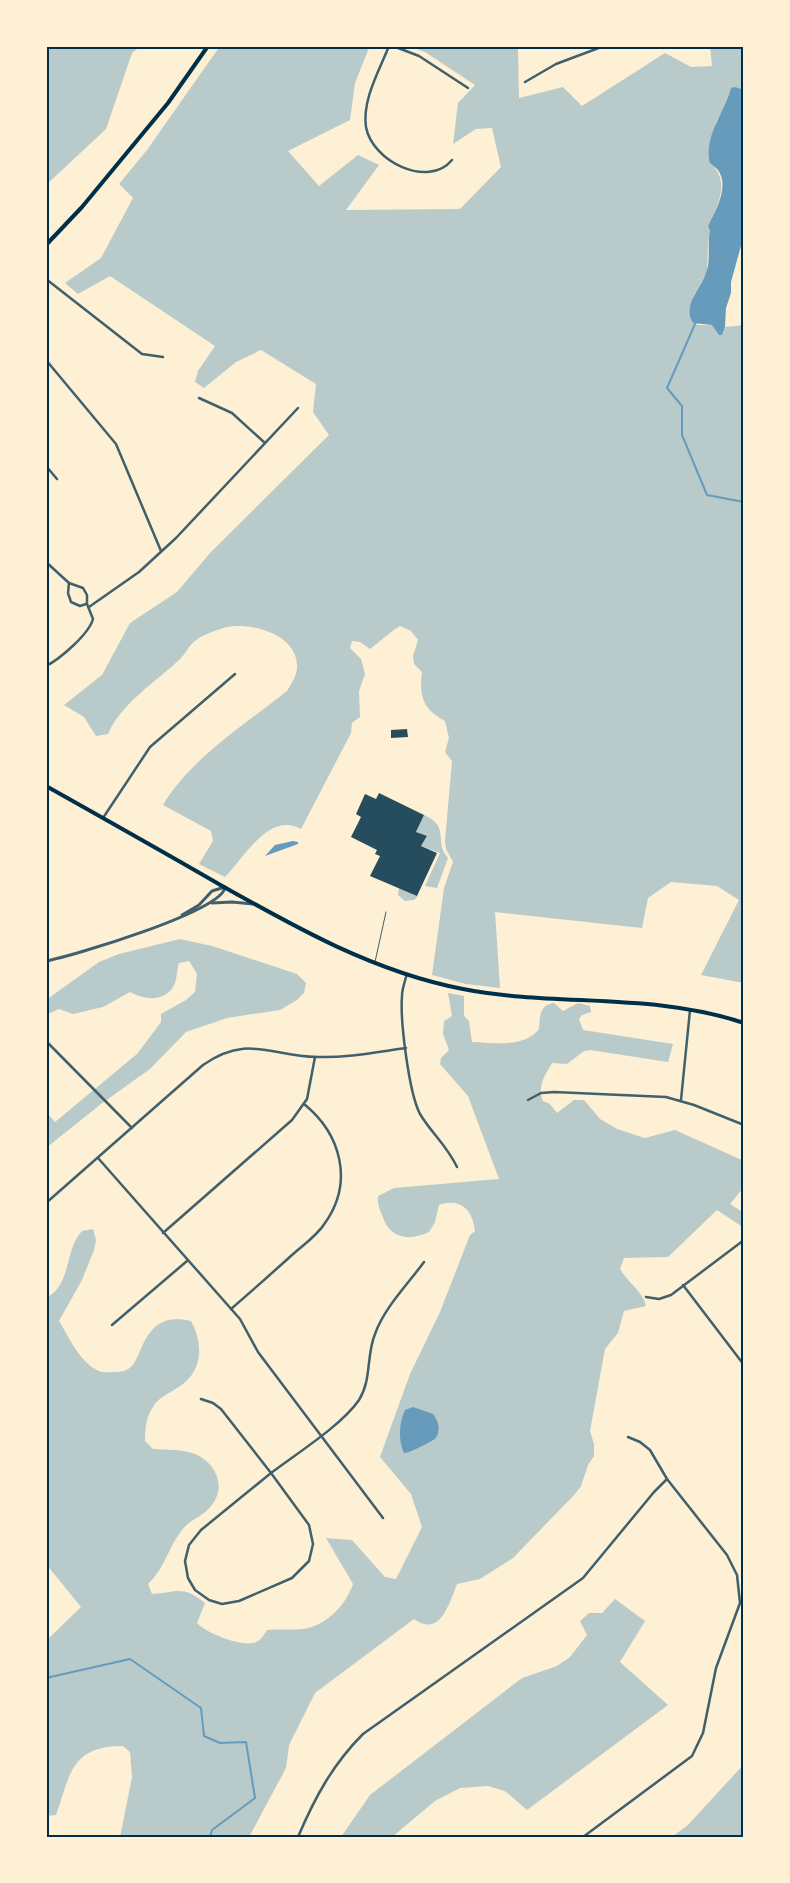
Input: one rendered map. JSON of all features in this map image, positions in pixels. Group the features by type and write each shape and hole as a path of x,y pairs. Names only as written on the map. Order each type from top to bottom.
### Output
{"main road":[{"path":"46,245 82,207 168,103 208,46"},
{"path":"46,786 254,904 320,939 407,974 444,985 488,993 638,1002 690,1009 744,1023"}],"street":[{"path":"389,46 368,102 366,120 370,140 383,156 408,169 438,171 446,168 452,160"},
{"path":"393,46 419,56 468,88"},
{"path":"525,82 556,64 604,46"},
{"path":"46,279 142,354 163,357"},
{"path":"46,360 116,444 161,551"},
{"path":"199,398 232,413 265,443"},
{"path":"69,583 68,593 71,602 80,606 88,605 139,572 298,408"},
{"path":"46,466 56,479"},
{"path":"46,562 69,583 83,588 87,595 93,619 87,631 60,657 46,666"},
{"path":"103,818 150,747 235,674"},
{"path":"46,961 111,944 182,915 211,903 224,894 226,887"},
{"path":"182,915 200,905 212,891 226,887"},
{"path":"211,903 240,902 254,904"},
{"path":"407,974 401,1006 406,1048 418,1110 448,1148 457,1167"},
{"path":"681,1100 690,1009"},
{"path":"46,1041 132,1128"},
{"path":"46,1203 203,1065 226,1052 251,1047 316,1057 336,1057 406,1048"},
{"path":"163,1233 285,1127 304,1104 316,1057"},
{"path":"528,1100 542,1094 554,1092 660,1097 681,1100 744,1125"},
{"path":"231,1309 320,1231 337,1200 342,1173 337,1146 324,1123 304,1104"},
{"path":"98,1158 244,1324 258,1352 383,1518"},
{"path":"646,1296 659,1299 683,1285 744,1240"},
{"path":"112,1325 187,1260"},
{"path":"201,1399 221,1409 270,1473 310,1528 313,1544 309,1561 292,1578 239,1602 222,1604 209,1600 198,1593 188,1578 185,1562 189,1545 198,1534 270,1473 321,1435 349,1411 360,1398 368,1376 371,1345 377,1329 424,1262"},
{"path":"683,1285 744,1365"},
{"path":"584,1837 692,1756 703,1732 716,1668 738,1611 740,1586 734,1566 667,1479 644,1444 628,1437"},
{"path":"298,1837 323,1782 363,1734 583,1578 654,1492 667,1479"}],"lane":[{"path":"375,962 386,912"}],"shaded area":[{"path":"46,46 141,46 132,53 106,129 46,185"},
{"path":"220,46 369,48 355,83 350,120 288,151 319,186 358,155 379,165 346,210 460,209 501,167 492,128 476,129 453,144 458,103 475,85 425,52 408,46 525,46 518,48 519,98 563,87 582,106 665,53 691,67 712,66 710,46 744,46 744,97 741,89 731,88 728,102 716,122 710,163 720,177 721,193 708,226 710,231 707,272 693,297 697,325 712,325 722,334 725,327 744,325 744,983 701,975 739,900 717,886 671,882 648,898 642,928 495,912 500,988 466,984 432,975 444,888 453,862 446,849 445,841 452,761 445,752 449,738 445,721 427,707 422,695 422,672 414,664 413,656 418,640 411,631 400,626 370,649 360,642 352,641 350,648 361,659 365,674 359,691 360,717 352,723 351,733 301,829 289,825 278,826 268,832 249,849 225,877 199,864 213,841 211,831 163,805 188,772 203,757 287,691 297,670 295,655 289,646 281,638 270,632 245,626 223,628 205,635 193,643 181,658 121,712 108,734 96,736 84,717 64,705 102,675 130,623 177,592 210,553 329,435 313,412 316,384 261,350 236,362 204,388 195,382 198,371 215,346 110,276 78,294 65,283 101,258 133,198 119,184 147,150"},
{"path":"424,815 437,824 440,829 442,846 448,858 437,888 425,886 440,853 421,846 427,837 416,832"},
{"path":"399,887 418,896 414,900 405,901 398,895"},
{"path":"180,939 212,946 297,974 306,983 304,993 297,1000 280,1010 227,1018 186,1032 150,1069 101,1104 46,1148 46,1112 55,1122 137,1054 161,1022 161,1014 186,1000 195,992 197,974 189,961 179,963 175,983 167,994 161,997 149,998 130,992 103,1007 73,1014 59,1009 46,1015 46,1000 99,962 119,954"},
{"path":"448,993 464,996 464,1016 469,1021 472,1042 517,1042 533,1035 539,1029 541,1012 545,1006 554,1003 563,1011 578,1003 590,1006 591,1012 582,1015 579,1019 583,1030 673,1044 668,1062 590,1050 584,1051 567,1064 552,1063 544,1076 541,1096 543,1101 550,1104 557,1113 574,1100 584,1100 600,1119 617,1129 645,1138 675,1130 744,1161 744,1187 730,1204 744,1213 744,1228 717,1210 668,1257 624,1258 620,1269 641,1295 646,1306 624,1311 618,1333 605,1349 590,1431 594,1444 594,1456 588,1465 581,1486 513,1558 480,1579 457,1584 447,1609 437,1622 423,1624 414,1619 315,1693 289,1745 286,1768 249,1837 120,1837 132,1777 130,1752 123,1746 105,1747 92,1751 82,1758 69,1776 56,1815 46,1816 46,1641 81,1607 46,1564 46,1298 60,1285 76,1239 82,1231 93,1229 96,1240 94,1250 82,1280 59,1321 86,1362 101,1372 124,1371 130,1368 149,1334 160,1324 173,1319 182,1319 191,1321 195,1330 199,1349 196,1367 186,1382 155,1404 147,1419 145,1441 153,1449 185,1451 202,1458 214,1469 219,1484 218,1491 216,1499 208,1510 185,1526 177,1537 159,1571 148,1584 152,1594 180,1591 191,1594 205,1603 197,1623 201,1627 223,1638 240,1643 253,1643 258,1641 267,1630 303,1629 320,1624 340,1607 353,1584 326,1538 352,1540 385,1577 396,1579 422,1527 411,1494 380,1457 410,1374 440,1312 470,1235 475,1231 469,1212 460,1204 447,1203 439,1205 435,1222 429,1232 414,1237 400,1236 389,1229 385,1223 378,1206 378,1196 394,1188 499,1179 468,1096 440,1064 441,1058 449,1050 443,1034 444,1021 452,1016"},
{"path":"615,1599 645,1621 620,1662 668,1705 527,1810 505,1791 488,1786 460,1788 435,1801 392,1837 341,1837 370,1795 522,1678 557,1666 570,1657 587,1635 580,1621 589,1613 602,1613"},
{"path":"744,1764 744,1837 672,1837 688,1825"}],"water":[{"path":"731,88 741,89 744,97 744,235 731,282 731,293 726,308 725,327 722,335 719,335 712,325 693,323 690,310 693,298 707,268 710,231 708,226 722,191 721,177 718,170 709,161 710,140"},
{"path":"293,841 298,842 298,844 265,856 275,845"},
{"path":"413,1407 433,1414 437,1420 439,1430 435,1439 415,1450 404,1453 400,1438 401,1421 405,1410"}],"building":[{"path":"407,729 408,737 391,738 391,730"},
{"path":"379,793 424,815 416,832 427,836 421,846 437,853 417,896 370,876 380,856 375,854 377,850 351,837 361,817 356,814 365,794 376,799"}],"waterway":[{"path":"695,324 667,388 682,406 682,435 707,495 744,502"},
{"path":"46,1678 130,1659 201,1708 204,1736 220,1743 246,1742 255,1798 212,1830 210,1837"}]}
